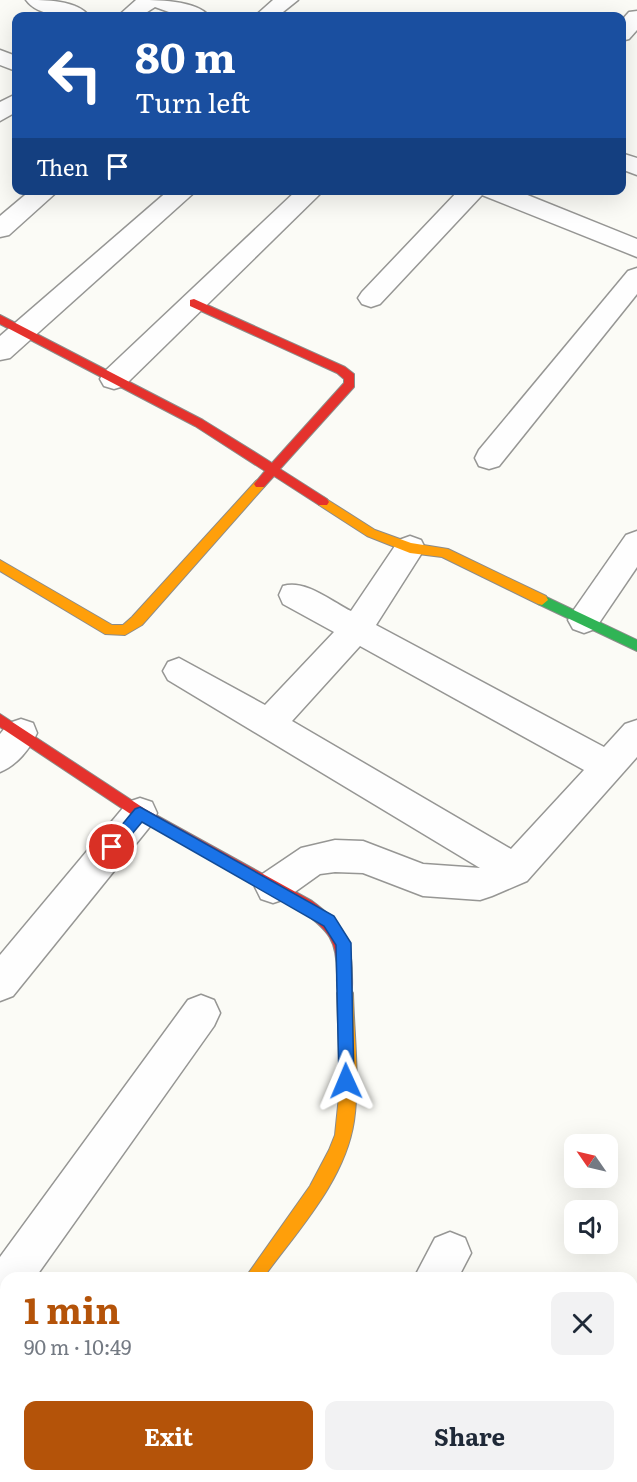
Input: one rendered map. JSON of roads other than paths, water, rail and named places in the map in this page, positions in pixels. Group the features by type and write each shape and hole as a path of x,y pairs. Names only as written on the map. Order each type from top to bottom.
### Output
{"street":[{"path":"37,0 68,12"},
{"path":"134,12 150,0"},
{"path":"157,0 188,12"},
{"path":"270,12 287,0"},
{"path":"626,29 637,17"},
{"path":"0,114 12,104"},
{"path":"0,229 41,195"},
{"path":"0,351 11,325 179,195"},
{"path":"114,379 307,195"},
{"path":"371,298 468,195"},
{"path":"503,195 637,249"},
{"path":"489,458 637,277"},
{"path":"0,566 110,630 125,630 137,621 350,384 350,377 341,370 194,303"},
{"path":"11,325 199,423 275,469 371,533 410,548 444,552 637,646"},
{"path":"584,620 637,543"},
{"path":"268,724 357,628 410,548"},
{"path":"294,595 608,766"},
{"path":"179,671 515,870"},
{"path":"273,887 313,859 335,856 363,857 423,880 480,884 515,870 637,734"},
{"path":"7,737 329,921 344,943 347,1104 344,1134 328,1172 257,1272"},
{"path":"0,983 140,813"},
{"path":"13,1272 201,1013"}]}
